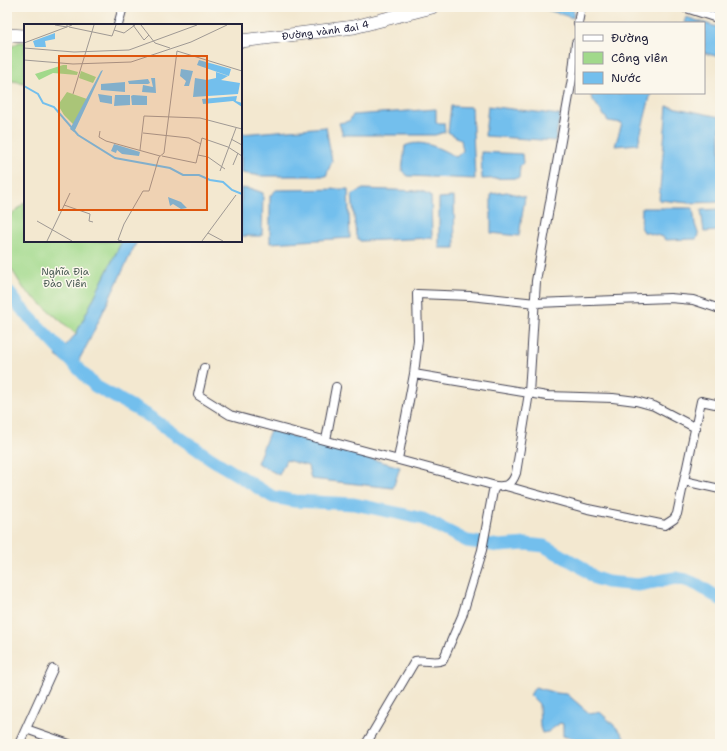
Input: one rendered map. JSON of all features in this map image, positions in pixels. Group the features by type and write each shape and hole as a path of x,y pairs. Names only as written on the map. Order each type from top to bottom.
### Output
{"main road":[{"name":"Đường vành đai 4","path":"242,41 354,27 432,7"},
{"path":"7,34 24,36"}],"street":[{"path":"118,24 123,7"},
{"path":"578,22 581,7"},
{"path":"683,7 720,19"},
{"path":"506,486 513,482 516,473 529,393 536,303 536,281 569,94 575,50"},
{"path":"398,459 414,374 419,330 417,294 470,296 536,303 670,298 693,300 720,309"},
{"path":"204,368 198,395 230,415 496,486 506,486 588,509 665,525 674,519 677,514 701,401 720,405"},
{"path":"414,374 529,393 556,396 613,398 645,403 696,428"},
{"path":"326,440 336,387"},
{"path":"684,481 720,489"},
{"path":"366,744 415,662 421,660 440,662 443,660 462,616 482,550 493,491 496,486"},
{"path":"19,744 53,669"},
{"path":"26,729 70,744"}],"green space":[{"path":"19,42 24,42 24,83 7,80 7,50"},
{"name":"Nghĩa Địa Đào Viên","path":"24,203 24,242 122,242 76,334 24,289 7,262 7,219"}],"water":[{"path":"538,7 574,7 573,18"},
{"path":"686,17 701,22 684,22"},
{"path":"705,23 720,28 720,57 705,53"},
{"path":"592,94 651,94 638,144 615,146 622,123 608,121 591,97"},
{"path":"451,106 472,107 475,179 408,176 402,171 405,146 418,143 425,144 438,148 456,157 463,151 461,140 448,132"},
{"path":"488,106 560,115 555,141 485,136"},
{"path":"667,106 720,117 720,202 689,203 659,200"},
{"path":"436,109 436,123 444,123 445,132 435,135 343,135 339,123 349,121 353,115"},
{"path":"326,127 332,161 326,176 263,176 242,173 242,134"},
{"path":"481,152 522,154 523,163 520,166 519,178 482,179"},
{"path":"242,188 263,193 262,236 242,236"},
{"path":"348,189 350,238 270,243 270,196 276,190"},
{"path":"363,189 421,191 431,195 432,238 360,241 356,236 352,195"},
{"path":"507,192 525,197 519,236 491,233 491,194"},
{"path":"454,197 455,248 439,248 439,198"},
{"path":"642,208 693,208 695,224 699,236 696,239 665,240 663,237 644,232 641,227"},
{"path":"720,209 720,231 704,232 701,210"},
{"path":"122,242 137,242 74,369 56,356 76,334"},
{"path":"270,430 400,467 393,488 311,479 308,466 286,460 279,475 257,463"},
{"path":"535,687 556,693 567,694 590,714 600,712 620,731 626,741 622,744 585,744 575,739 563,736 563,724 560,723 548,732 542,733 540,727 539,704 530,695"}],"waterway":[{"path":"7,290 20,307 95,386 147,415 210,458 273,497 295,501 354,504 397,513 423,519 467,541 499,546 526,544 544,546 580,566 595,578 607,582 638,585 675,578 686,580 698,585 720,599"}]}
